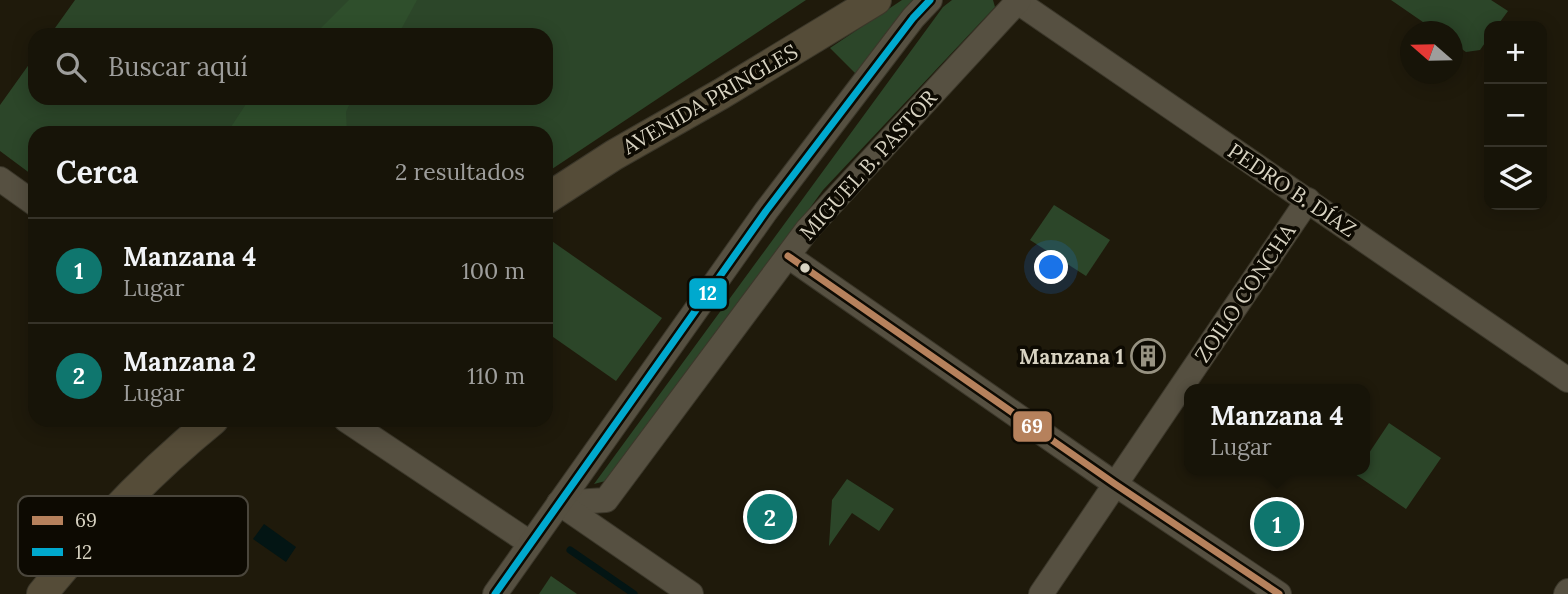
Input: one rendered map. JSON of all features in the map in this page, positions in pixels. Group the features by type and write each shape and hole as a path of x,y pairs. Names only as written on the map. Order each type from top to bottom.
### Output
{"main road":[{"name":"AVENIDA PRINGLES","path":"553,194 614,155 876,0"},
{"path":"129,496 205,427"},
{"path":"42,594 58,576"}],"street":[{"path":"495,594 781,191 913,18 930,0"},
{"name":"MIGUEL B. PASTOR","path":"559,503 606,500 807,230 1017,1"},
{"name":"PEDRO B. DÍAZ","path":"1017,1 1568,380"},
{"path":"0,179 28,199"},
{"name":"ZOILO CONCHA","path":"1041,594 1308,200"},
{"path":"788,256 1115,484 1279,594"},
{"path":"356,427 530,544"},
{"path":"559,503 691,594"}],"green space":[{"path":"75,0 806,0 553,168 553,126 28,126 28,172 0,151 0,105 28,66 28,105 553,105 553,28 55,28"},
{"path":"349,0 417,0 402,28 321,28"},
{"path":"902,0 914,0 856,74 830,48"},
{"path":"952,0 993,0 995,7 823,190 613,479 594,484 943,7"},
{"path":"1391,0 1491,0 1508,11 1501,21 1484,21 1484,44 1480,50 1466,52 1463,50 1463,21 1421,21"},
{"path":"245,105 349,105 346,112 347,126 232,126"},
{"path":"1054,205 1110,240 1086,276 1030,240"},
{"path":"553,242 662,318 616,381 553,337"},
{"path":"1389,423 1441,458 1406,509 1356,475 1370,475 1370,452"},
{"path":"847,479 894,509 879,531 852,513 829,546 832,500"},
{"path":"551,576 577,594 539,594"}],"shaded area":[{"path":"264,524 296,547 286,562 253,539"}],"waterway":[{"path":"570,550 634,594"}],"transit line":[{"name":"12","path":"495,594 766,211 913,18 930,0"},
{"name":"69","path":"788,256 1115,484 1279,594"}],"place":[{"name":"Manzana 1","path":"1148,356"},
{"name":"Manzana 2","path":"770,517"},
{"name":"Manzana 4","path":"1277,524"}]}
